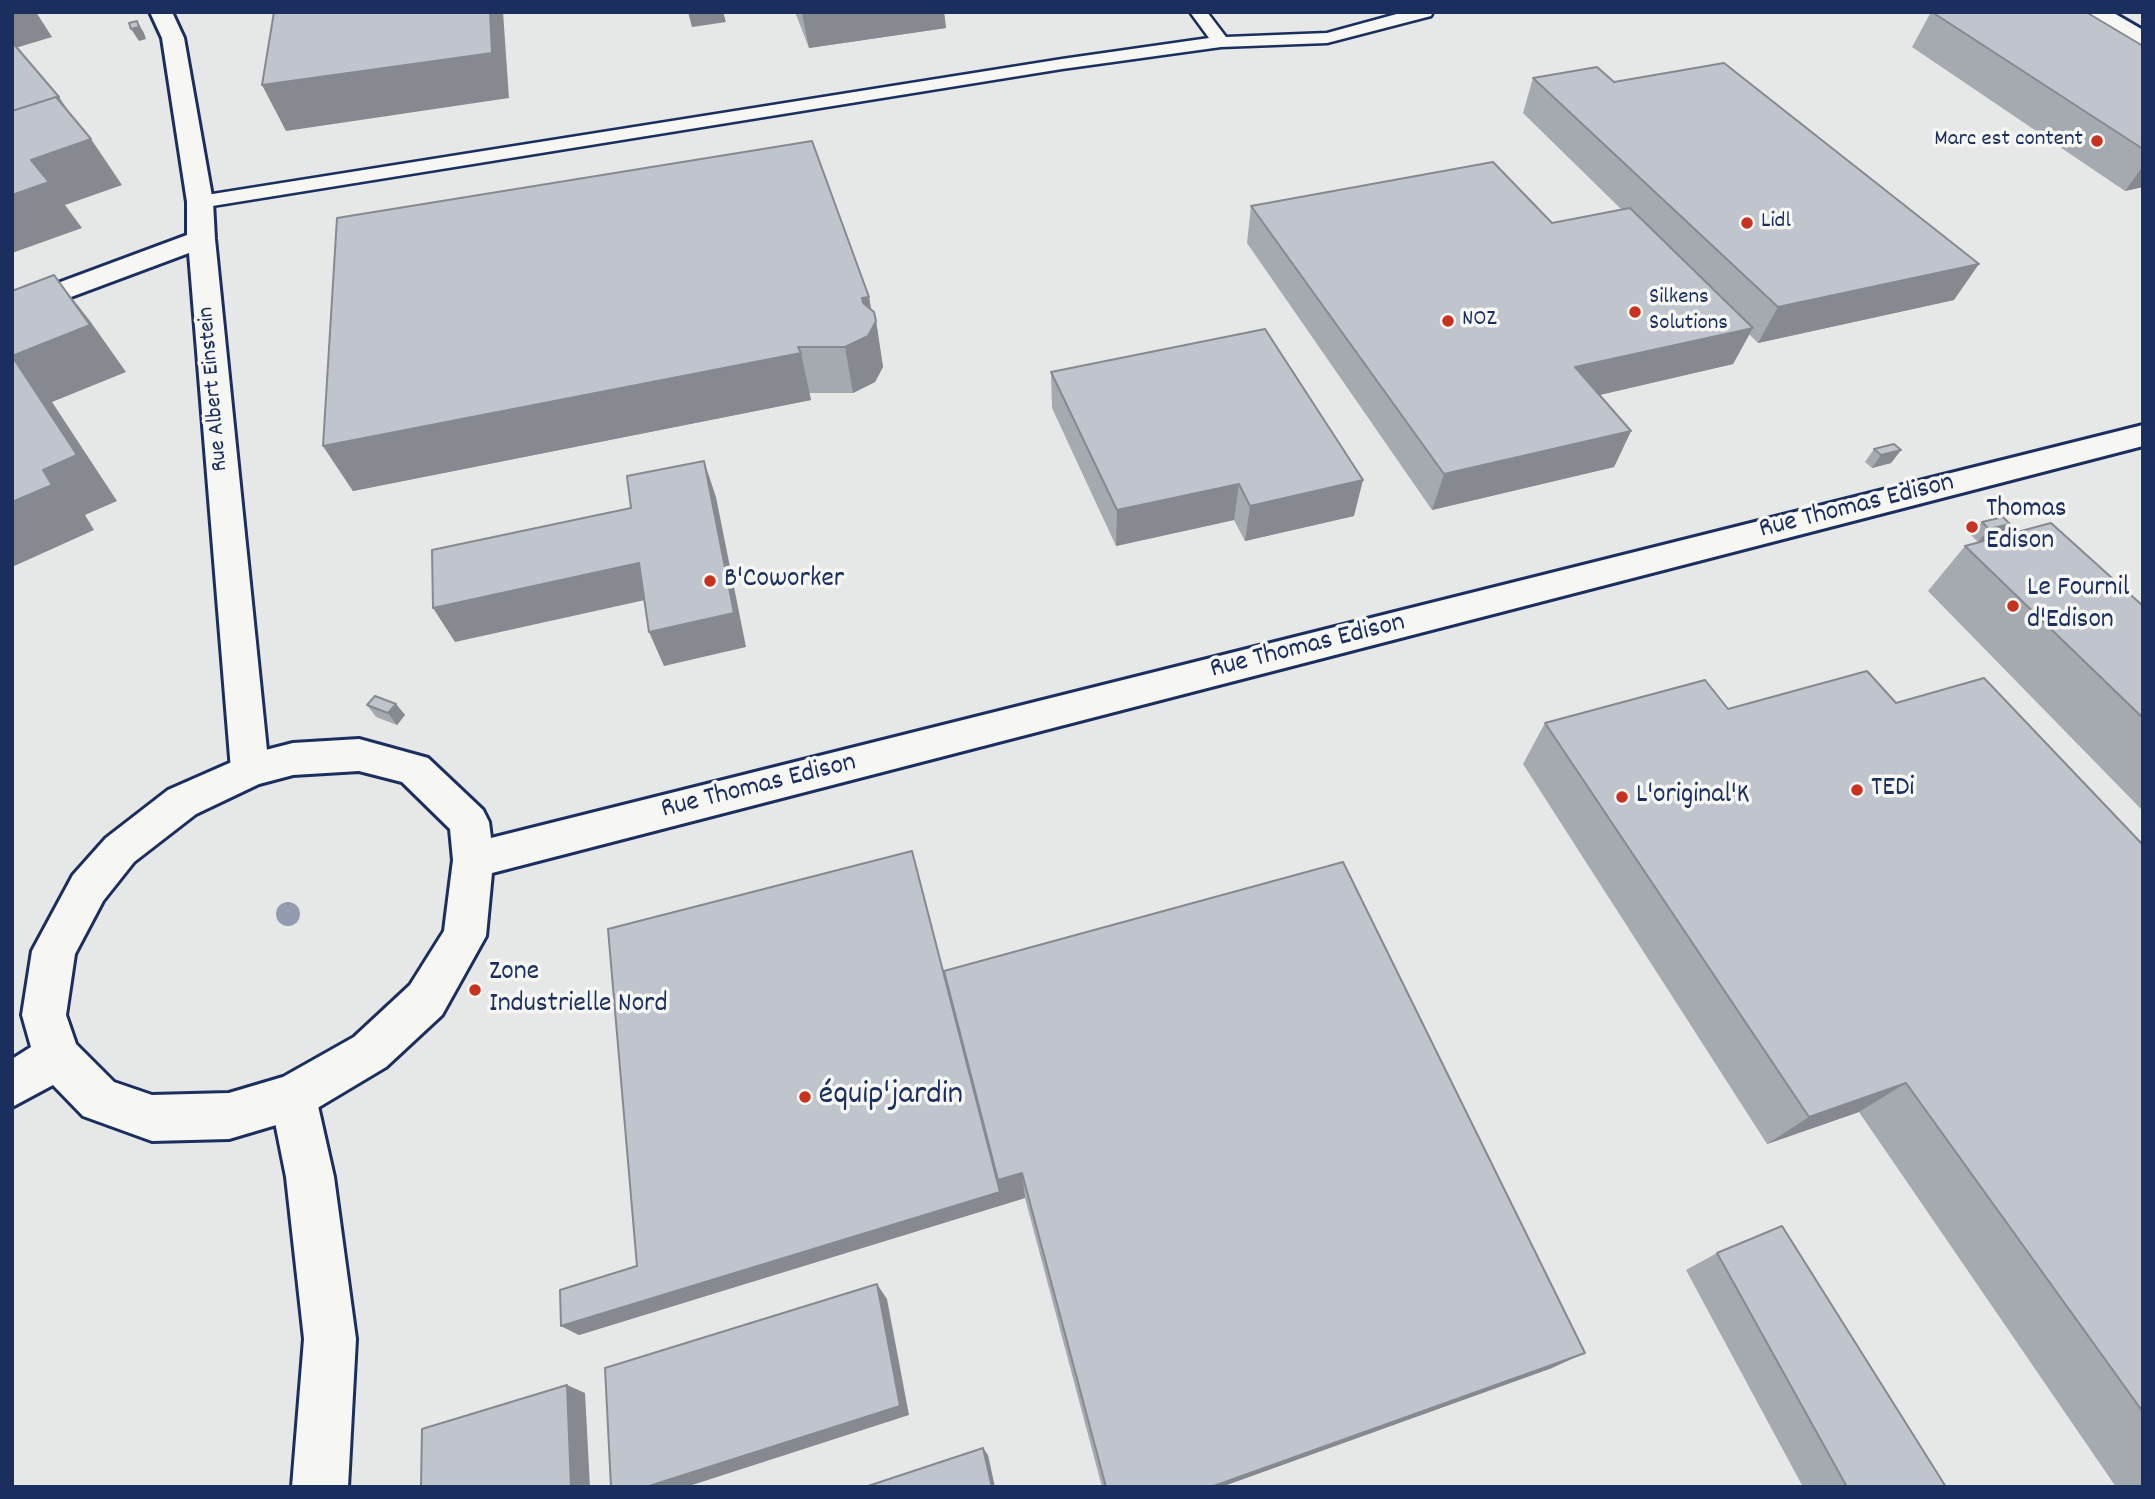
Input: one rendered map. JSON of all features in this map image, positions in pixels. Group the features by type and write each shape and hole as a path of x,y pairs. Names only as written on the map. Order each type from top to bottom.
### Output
{"street":[{"name":"Rue Albert Einstein","path":"161,12 173,38 200,202 201,239 250,771"},
{"path":"2096,12 2143,39"},
{"path":"12,310 201,239"},
{"name":"Rue Thomas Edison","path":"473,860 2143,435"},
{"path":"359,755 414,769 469,822 473,860 465,936 425,1000 370,1052 293,1097 229,1116 152,1118 99,1100 57,1057 44,1015 54,951 88,888 120,850 182,802 250,771 293,759 359,755"},
{"path":"12,1085 57,1057"},
{"path":"293,1097 310,1177 330,1339 320,1487"}],"lane":[{"path":"1198,12 1221,42"},
{"path":"200,202 1062,64 1221,42 1327,38 1425,12"}],"shaded area":[{"path":"12,12 2143,12 2143,1487 12,1487"}],"building":[{"path":"274,12 490,12 492,53 262,85"},
{"path":"1932,12 2086,12 2143,46 2143,149"},
{"path":"137,21 139,27 131,29 129,23"},
{"path":"12,42 59,97 12,111"},
{"name":"Lidl","path":"1724,63 1979,264 1778,307 1533,78 1597,67 1614,82"},
{"path":"56,97 91,139 31,160 49,182 12,195 12,111"},
{"path":"812,141 869,297 862,298 863,303 874,312 876,321 868,336 845,347 798,347 801,353 323,446 337,218"},
{"name":"NOZ","path":"1493,162 1552,223 1630,208 1753,328 1575,367 1631,431 1444,474 1251,206"},
{"path":"54,275 90,325 12,356 12,291"},
{"path":"1265,329 1363,480 1250,506 1239,484 1117,510 1051,372"},
{"path":"12,356 77,455 43,470 52,485 12,502"},
{"path":"1894,444 1901,450 1881,455 1874,449"},
{"path":"704,461 734,613 649,632 639,563 433,608 432,550 631,508 627,476"},
{"path":"2003,517 2010,524 1989,529 1982,522"},
{"path":"2051,523 2143,606 2143,718 1965,546"},
{"path":"1867,671 1896,703 1984,678 2143,845 2143,1412 1906,1083 1809,1117 1545,723 1705,680 1728,709"},
{"path":"375,696 396,704 388,713 367,705"},
{"name":"équip'jardin","path":"912,851 1000,1192 561,1326 560,1290 637,1266 608,929"},
{"path":"1343,862 1585,1353 1211,1487 1106,1487 1022,1173 998,1180 944,971"},
{"path":"1782,1226 1946,1487 1847,1487 1717,1253"},
{"path":"877,1284 900,1406 646,1487 611,1487 605,1368"},
{"path":"567,1385 571,1487 421,1487 422,1429"},
{"path":"983,1448 992,1487 865,1487"}],"place":[{"name":"Marc est content","path":"2097,141"},
{"name":"Lidl","path":"1747,223"},
{"name":"Silkens Solutions","path":"1635,312"},
{"name":"NOZ","path":"1448,321"},
{"name":"Thomas Edison","path":"1972,527"},
{"name":"B'Coworker","path":"710,581"},
{"name":"Le Fournil d'Edison","path":"2013,606"},
{"name":"TEDi","path":"1857,790"},
{"name":"L'original'K","path":"1622,797"},
{"name":"Zone Industrielle Nord","path":"475,990"},
{"name":"équip'jardin","path":"805,1097"}]}
